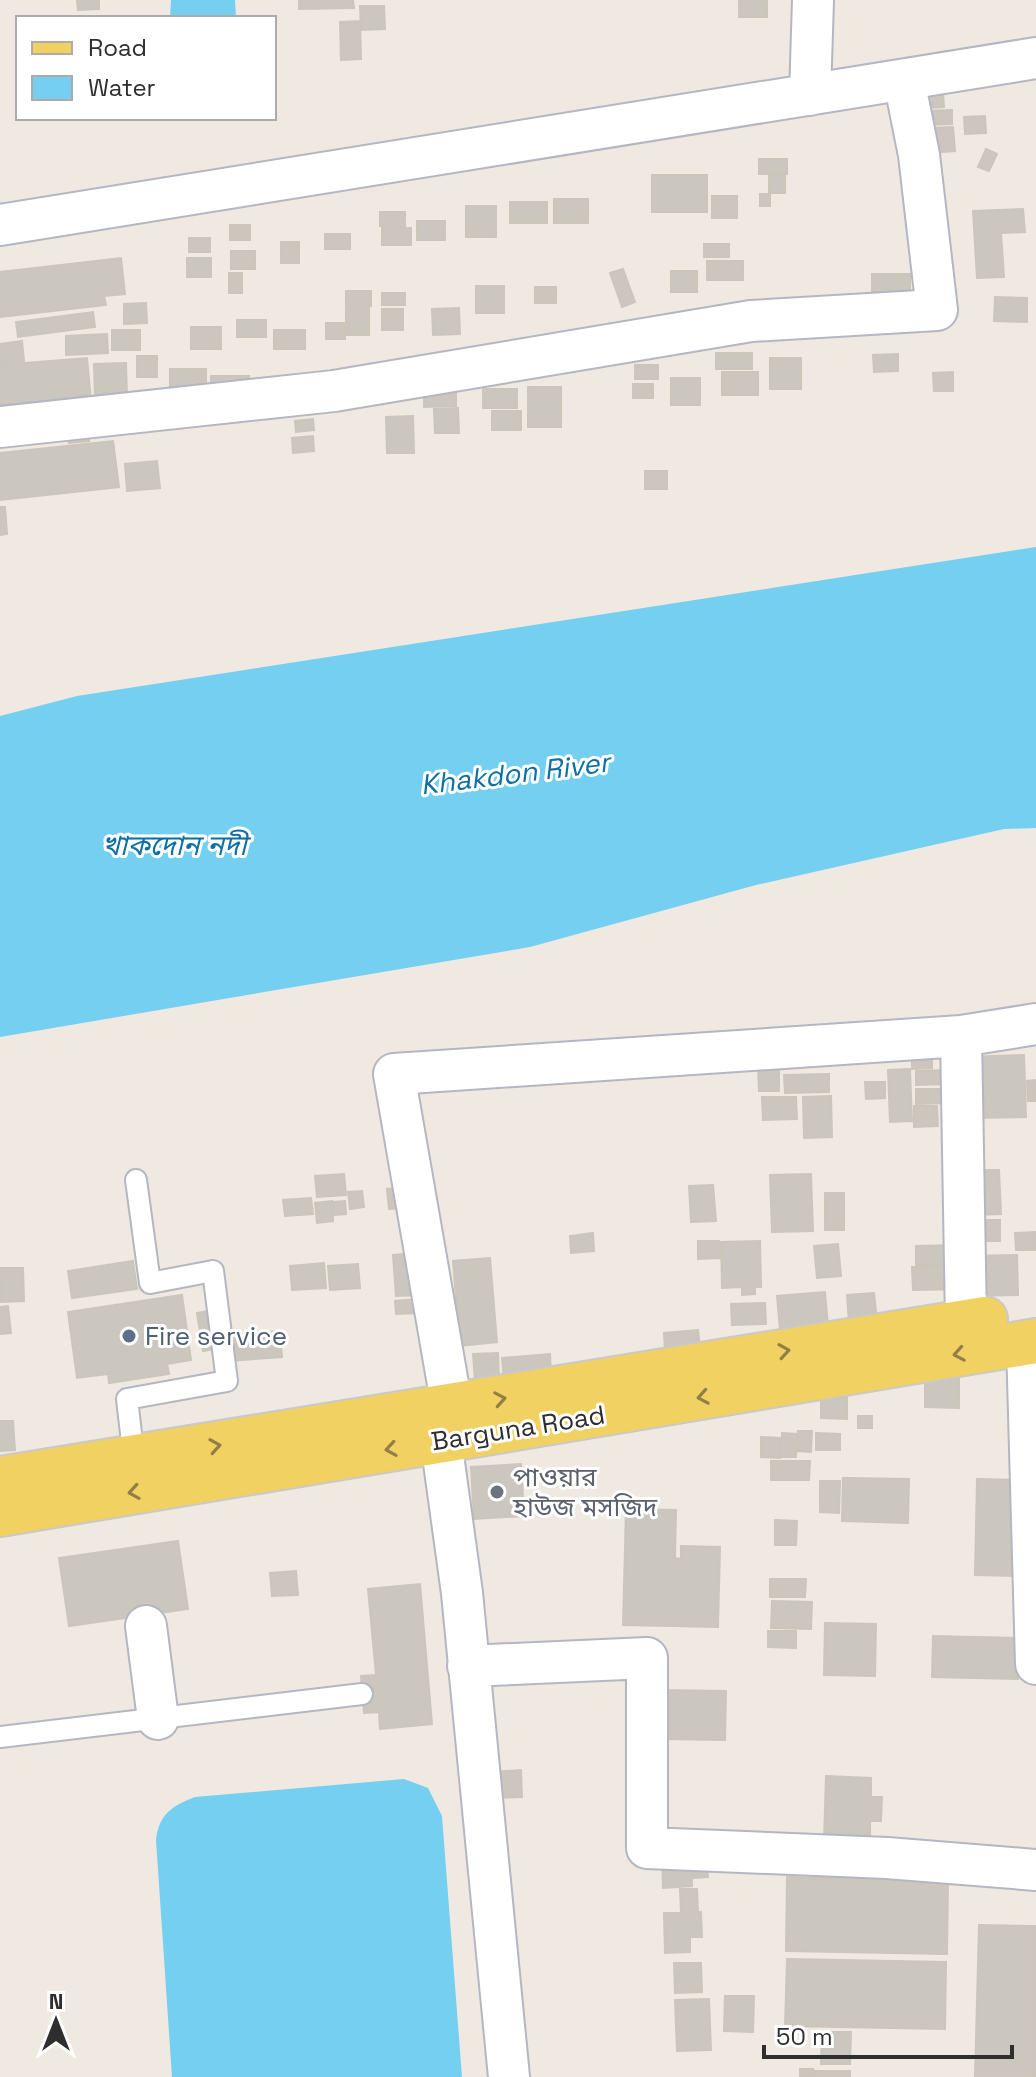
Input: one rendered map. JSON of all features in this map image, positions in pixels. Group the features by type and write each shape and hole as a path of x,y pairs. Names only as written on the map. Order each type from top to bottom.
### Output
{"main road":[{"name":"Barguna Road","path":"0,1514 966,1322 1033,1332"},
{"name":"Barguna Road","path":"0,1479 134,1459 446,1424 1033,1332"}],"street":[{"path":"810,95 813,0"},
{"path":"0,225 1036,58"},
{"path":"0,427 334,391 751,321 937,310 919,155 904,80"},
{"path":"509,2077 446,1424 394,1074 961,1036 1036,1024"},
{"path":"961,1036 966,1322"},
{"path":"1033,1332 1036,1664"},
{"path":"146,1626 158,1719"},
{"path":"468,1666 647,1658 647,1848 887,1858 1036,1870"}],"lane":[{"path":"134,1459 127,1399 227,1381 213,1271 150,1283 136,1180"},
{"path":"0,1737 362,1694"}],"water":[{"path":"171,0 235,0 236,16 170,16"},
{"name":"খাকদোন নদী","path":"1036,547 1036,828 1004,829 756,885 530,947 0,1037 0,716 77,696"},
{"path":"404,1779 428,1788 442,1816 462,2077 172,2077 156,1840 163,1818 179,1804 195,1797"}],"building":[{"path":"77,0 99,0 99,9 78,10"},
{"path":"299,0 353,0 354,8 299,9"},
{"path":"739,0 767,0 767,17 739,17"},
{"path":"360,6 384,6 385,29 361,30"},
{"path":"360,21 361,59 341,60 340,22"},
{"path":"943,93 944,107 929,108 929,94"},
{"path":"952,110 952,124 925,125 925,111"},
{"path":"985,116 986,133 965,134 964,117"},
{"path":"953,127 955,151 930,153 928,128"},
{"path":"986,149 997,154 989,171 978,167"},
{"path":"759,159 787,159 787,174 759,174"},
{"path":"652,175 707,175 707,212 652,212"},
{"path":"769,176 785,176 785,193 769,193"},
{"path":"760,194 770,194 770,206 760,206"},
{"path":"712,196 737,196 737,218 712,218"},
{"path":"554,199 588,199 588,223 554,223"},
{"path":"510,202 547,202 547,223 510,223"},
{"path":"466,206 496,206 496,237 466,237"},
{"path":"1023,209 1025,232 1001,233 1004,277 977,278 973,211"},
{"path":"380,212 405,212 405,226 380,226"},
{"path":"417,221 445,221 445,240 417,240"},
{"path":"230,225 250,225 250,240 230,240"},
{"path":"382,228 411,228 411,245 382,245"},
{"path":"325,234 350,234 350,249 325,249"},
{"path":"189,238 210,238 210,252 189,252"},
{"path":"281,242 299,242 299,263 281,263"},
{"path":"704,244 729,244 729,257 704,257"},
{"path":"231,251 255,251 255,269 231,269"},
{"path":"121,258 125,294 104,296 106,305 0,317 0,272"},
{"path":"187,258 211,258 211,277 187,277"},
{"path":"707,261 743,261 743,280 707,280"},
{"path":"623,269 635,302 622,307 610,273"},
{"path":"671,271 697,271 697,292 671,292"},
{"path":"229,273 242,273 242,293 229,293"},
{"path":"872,274 910,274 910,297 872,297"},
{"path":"476,286 504,286 504,313 476,313"},
{"path":"535,287 556,287 556,303 535,303"},
{"path":"346,291 371,291 371,306 346,306"},
{"path":"382,293 405,293 405,305 382,305"},
{"path":"995,297 1027,298 1027,322 994,321"},
{"path":"146,303 147,323 124,324 124,304"},
{"path":"346,308 369,308 369,335 346,335"},
{"path":"459,308 460,334 433,335 432,309"},
{"path":"382,309 403,309 403,330 382,330"},
{"path":"93,312 95,327 18,337 16,322"},
{"path":"237,320 266,320 266,337 237,337"},
{"path":"326,323 345,323 345,339 326,339"},
{"path":"191,327 221,327 221,349 191,349"},
{"path":"112,330 140,330 140,350 112,350"},
{"path":"274,330 305,330 305,349 274,349"},
{"path":"107,334 108,353 66,355 66,336"},
{"path":"22,341 24,361 0,364 0,344"},
{"path":"716,353 752,353 752,369 716,369"},
{"path":"898,354 898,371 874,372 873,355"},
{"path":"137,356 157,356 157,377 137,377"},
{"path":"87,358 91,401 0,410 0,365"},
{"path":"770,358 801,358 801,389 770,389"},
{"path":"126,363 127,396 95,398 94,364"},
{"path":"635,365 658,365 658,379 635,379"},
{"path":"170,369 206,369 206,395 170,395"},
{"path":"722,372 758,372 758,395 722,395"},
{"path":"953,372 953,391 934,391 933,373"},
{"path":"211,376 249,376 249,395 211,395"},
{"path":"671,378 700,378 700,405 671,405"},
{"path":"633,384 653,384 653,398 633,398"},
{"path":"528,387 561,387 561,427 528,427"},
{"path":"456,389 456,406 424,407 424,390"},
{"path":"483,389 517,389 517,408 483,408"},
{"path":"458,408 459,433 435,433 434,409"},
{"path":"492,411 521,411 521,430 492,430"},
{"path":"413,416 414,453 387,453 386,417"},
{"path":"313,419 314,430 296,432 295,421"},
{"path":"88,428 89,441 69,443 68,430"},
{"path":"313,436 314,451 293,453 292,438"},
{"path":"113,441 119,487 0,500 0,453"},
{"path":"157,461 160,488 127,491 125,464"},
{"path":"645,471 667,471 667,489 645,489"},
{"path":"0,507 5,507 7,534 0,535"},
{"path":"912,1047 932,1047 932,1068 912,1069"},
{"path":"1024,1055 1026,1117 965,1118 963,1057"},
{"path":"758,1064 779,1064 779,1091 759,1091"},
{"path":"910,1069 912,1121 890,1122 888,1070"},
{"path":"948,1070 949,1084 916,1085 916,1071"},
{"path":"829,1074 829,1092 785,1093 784,1075"},
{"path":"1036,1080 1036,1101 1028,1101 1027,1081"},
{"path":"865,1082 885,1082 885,1098 866,1099"},
{"path":"916,1089 949,1089 950,1103 916,1104"},
{"path":"831,1096 832,1137 804,1138 803,1097"},
{"path":"762,1097 796,1097 797,1119 763,1120"},
{"path":"914,1106 937,1106 938,1126 914,1127"},
{"path":"971,1170 999,1170 1001,1214 972,1215"},
{"path":"344,1174 346,1195 317,1197 315,1176"},
{"path":"811,1174 813,1231 772,1232 770,1175"},
{"path":"713,1185 716,1221 691,1222 689,1186"},
{"path":"408,1187 409,1208 389,1209 387,1189"},
{"path":"362,1191 364,1207 350,1209 348,1192"},
{"path":"825,1193 844,1193 844,1230 825,1230"},
{"path":"311,1198 313,1214 285,1216 283,1200"},
{"path":"332,1201 333,1221 317,1223 315,1203"},
{"path":"345,1201 346,1214 334,1215 333,1202"},
{"path":"972,1220 1000,1220 1000,1241 972,1241"},
{"path":"1036,1232 1036,1250 1016,1250 1015,1233"},
{"path":"593,1233 594,1251 571,1253 570,1236"},
{"path":"698,1241 719,1241 720,1258 698,1259"},
{"path":"760,1241 761,1287 755,1287 755,1294 742,1295 742,1287 722,1288 721,1242"},
{"path":"838,1244 841,1276 817,1278 814,1246"},
{"path":"959,1245 959,1264 916,1265 916,1246"},
{"path":"417,1253 420,1295 396,1296 393,1255"},
{"path":"1017,1255 1018,1295 968,1296 967,1256"},
{"path":"490,1258 497,1342 460,1346 453,1261"},
{"path":"133,1261 137,1289 72,1298 68,1271"},
{"path":"324,1263 326,1288 292,1290 290,1266"},
{"path":"358,1264 360,1288 330,1290 328,1266"},
{"path":"962,1266 962,1289 913,1290 912,1267"},
{"path":"0,1268 23,1268 24,1301 1,1302"},
{"path":"825,1292 828,1326 780,1330 777,1296"},
{"path":"874,1293 877,1320 849,1323 847,1295"},
{"name":"Fire service","path":"182,1295 191,1360 167,1364 169,1374 109,1383 108,1374 77,1378 68,1312"},
{"path":"419,1299 420,1313 396,1314 395,1301"},
{"path":"765,1303 766,1324 732,1325 731,1304"},
{"path":"8,1306 11,1333 0,1334 0,1307"},
{"path":"214,1310 221,1348 203,1351 197,1313"},
{"path":"698,1330 700,1347 665,1350 664,1333"},
{"path":"280,1331 282,1357 229,1361 227,1335"},
{"path":"498,1353 499,1379 475,1381 473,1354"},
{"path":"550,1354 551,1376 504,1380 502,1358"},
{"path":"925,1378 959,1379 959,1408 925,1407"},
{"path":"821,1397 847,1398 847,1419 821,1418"},
{"path":"858,1416 872,1416 872,1428 858,1428"},
{"path":"0,1421 13,1421 15,1450 0,1451"},
{"path":"798,1431 812,1431 811,1452 798,1451"},
{"path":"782,1433 797,1434 796,1457 782,1457"},
{"path":"816,1433 840,1434 840,1450 816,1450"},
{"path":"761,1437 780,1438 780,1458 761,1457"},
{"path":"771,1461 810,1461 809,1480 771,1480"},
{"name":"পাওয়ার হাউজ মসজিদ","path":"521,1464 524,1516 474,1519 471,1467"},
{"path":"843,1478 909,1479 908,1523 842,1521"},
{"path":"977,1479 1023,1480 1021,1576 975,1575"},
{"path":"820,1481 840,1481 839,1513 820,1512"},
{"path":"626,1509 676,1510 675,1558 681,1559 681,1546 720,1547 718,1627 623,1625"},
{"path":"775,1520 797,1521 796,1545 775,1545"},
{"path":"178,1541 188,1609 69,1626 59,1558"},
{"path":"296,1571 298,1595 272,1596 270,1573"},
{"path":"770,1579 806,1579 805,1597 770,1597"},
{"path":"420,1584 432,1724 380,1729 379,1712 364,1713 361,1676 376,1675 368,1589"},
{"path":"772,1601 812,1602 811,1629 771,1628"},
{"path":"825,1623 876,1624 875,1676 824,1675"},
{"path":"768,1631 796,1631 796,1648 768,1647"},
{"path":"933,1636 1019,1638 1018,1679 932,1677"},
{"path":"656,1690 726,1691 725,1740 656,1739"},
{"path":"521,1770 522,1797 495,1798 494,1772"},
{"path":"826,1776 871,1778 871,1797 882,1797 881,1821 870,1821 870,1842 824,1841"},
{"path":"691,1855 692,1886 663,1888 662,1856"},
{"path":"693,1861 707,1861 708,1877 693,1878"},
{"path":"787,1877 948,1880 947,1954 786,1951"},
{"path":"680,1889 697,1889 698,1912 681,1912"},
{"path":"701,1912 702,1937 690,1937 690,1952 665,1953 664,1913"},
{"path":"979,1925 1036,1926 1036,2077 975,2077"},
{"path":"787,1959 946,1962 945,2029 785,2026"},
{"path":"674,1963 701,1963 702,1992 675,1993"},
{"path":"725,1996 754,1996 753,2032 724,2031"},
{"path":"709,1999 711,2050 677,2051 675,2000"},
{"path":"822,2032 851,2032 850,2064 821,2064"},
{"path":"800,2069 813,2069 813,2077 800,2077"},
{"path":"815,2071 850,2071 850,2077 815,2077"}],"place":[{"name":"Fire service","path":"129,1336"},
{"name":"পাওয়ার হাউজ মসজিদ","path":"497,1492"}],"water label":[{"name":"Khakdon River","path":"515,773"}]}
